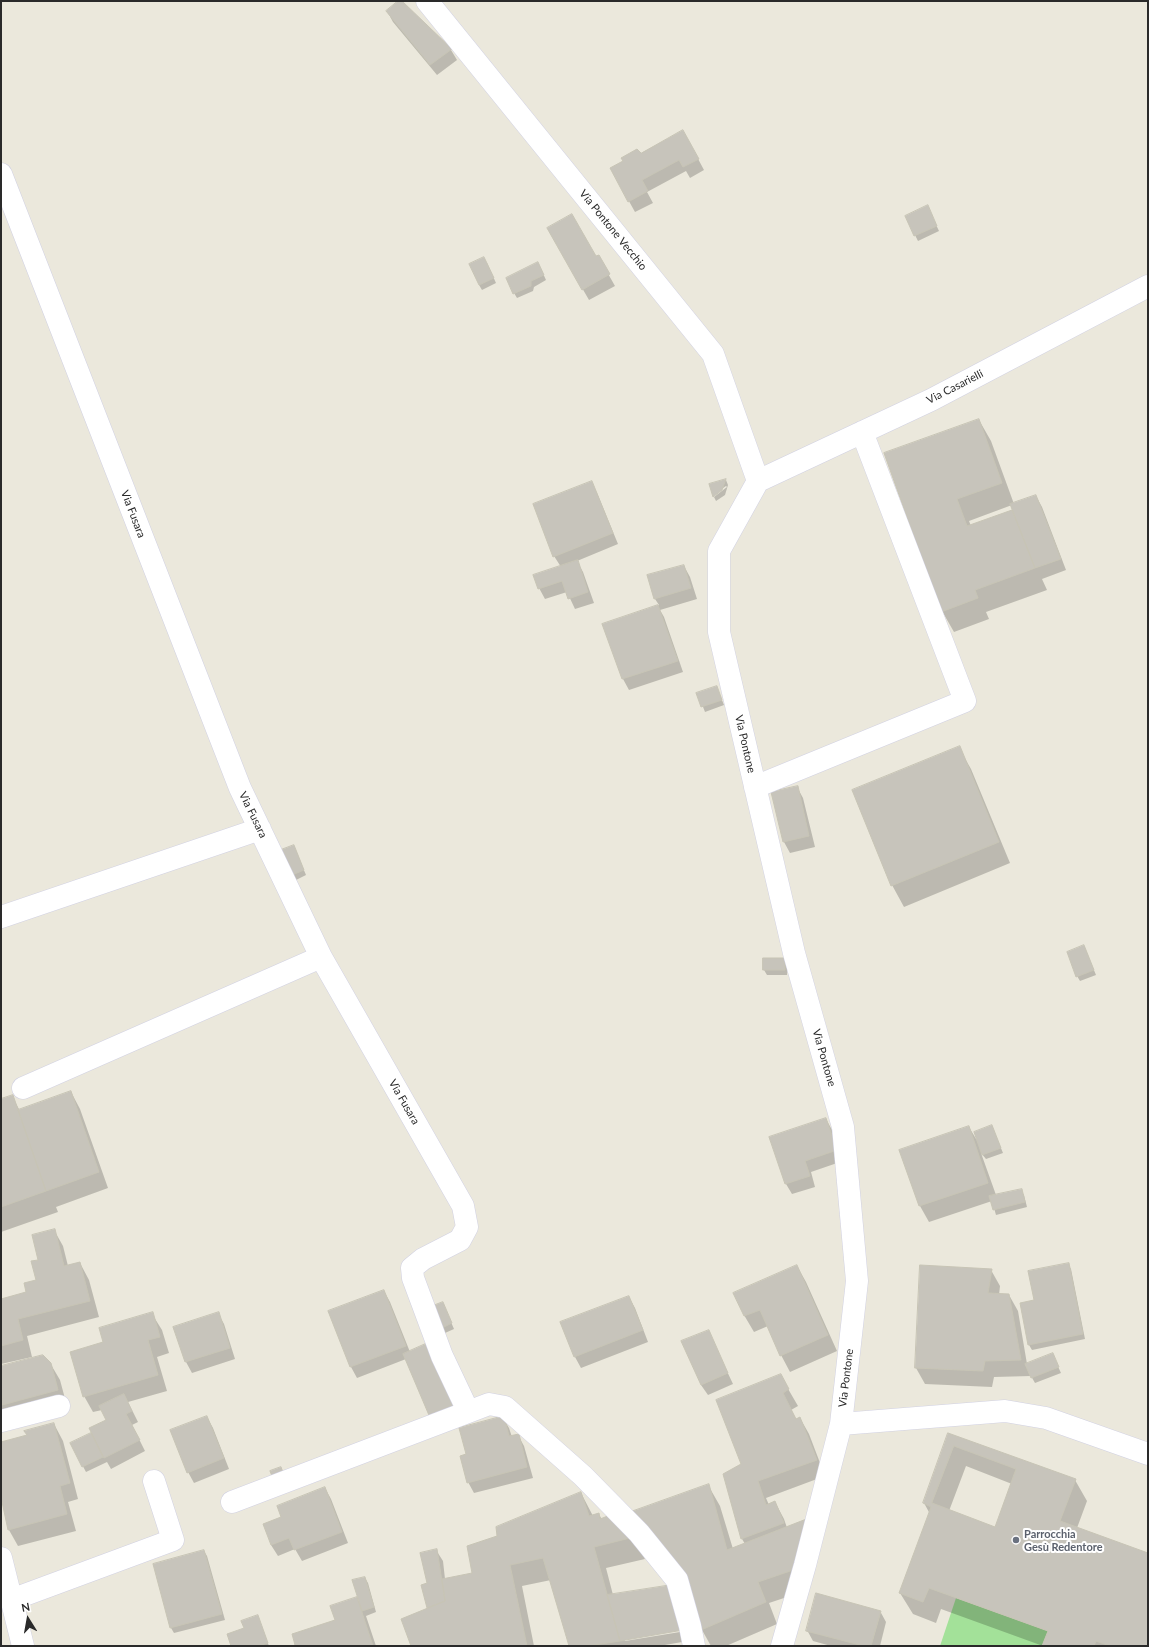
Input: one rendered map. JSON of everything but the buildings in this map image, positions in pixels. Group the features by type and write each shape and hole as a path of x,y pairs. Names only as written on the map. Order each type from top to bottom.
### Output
{"street":[{"name":"Via Pontone Vecchio","path":"427,1 713,354 758,481"},
{"name":"Via Fusara","path":"1,174 240,788 321,957 463,1206 467,1227 460,1240 423,1259 412,1268 413,1278 442,1356 468,1411"},
{"name":"Via Casarielli","path":"758,481 931,400 1148,286"},
{"path":"754,787 965,701 862,432"},
{"name":"Via Pontone","path":"758,481 719,551 719,632 794,953 844,1127 857,1281 841,1424 805,1566 782,1646"},
{"path":"1,917 260,829"},
{"path":"24,1088 321,957"},
{"path":"232,1502 468,1411 489,1404 505,1407 583,1476 639,1533 677,1580 694,1646"},
{"path":"1,1421 59,1406"},
{"path":"841,1424 1005,1411 1046,1418 1148,1454"},
{"path":"11,1600 173,1540 154,1481"},
{"path":"1,1558 23,1646"}],"green space":[{"path":"956,1598 1048,1631 1042,1646 940,1646"}],"place":[{"name":"Parrocchia Gesù Redentore","path":"1016,1540"}]}
